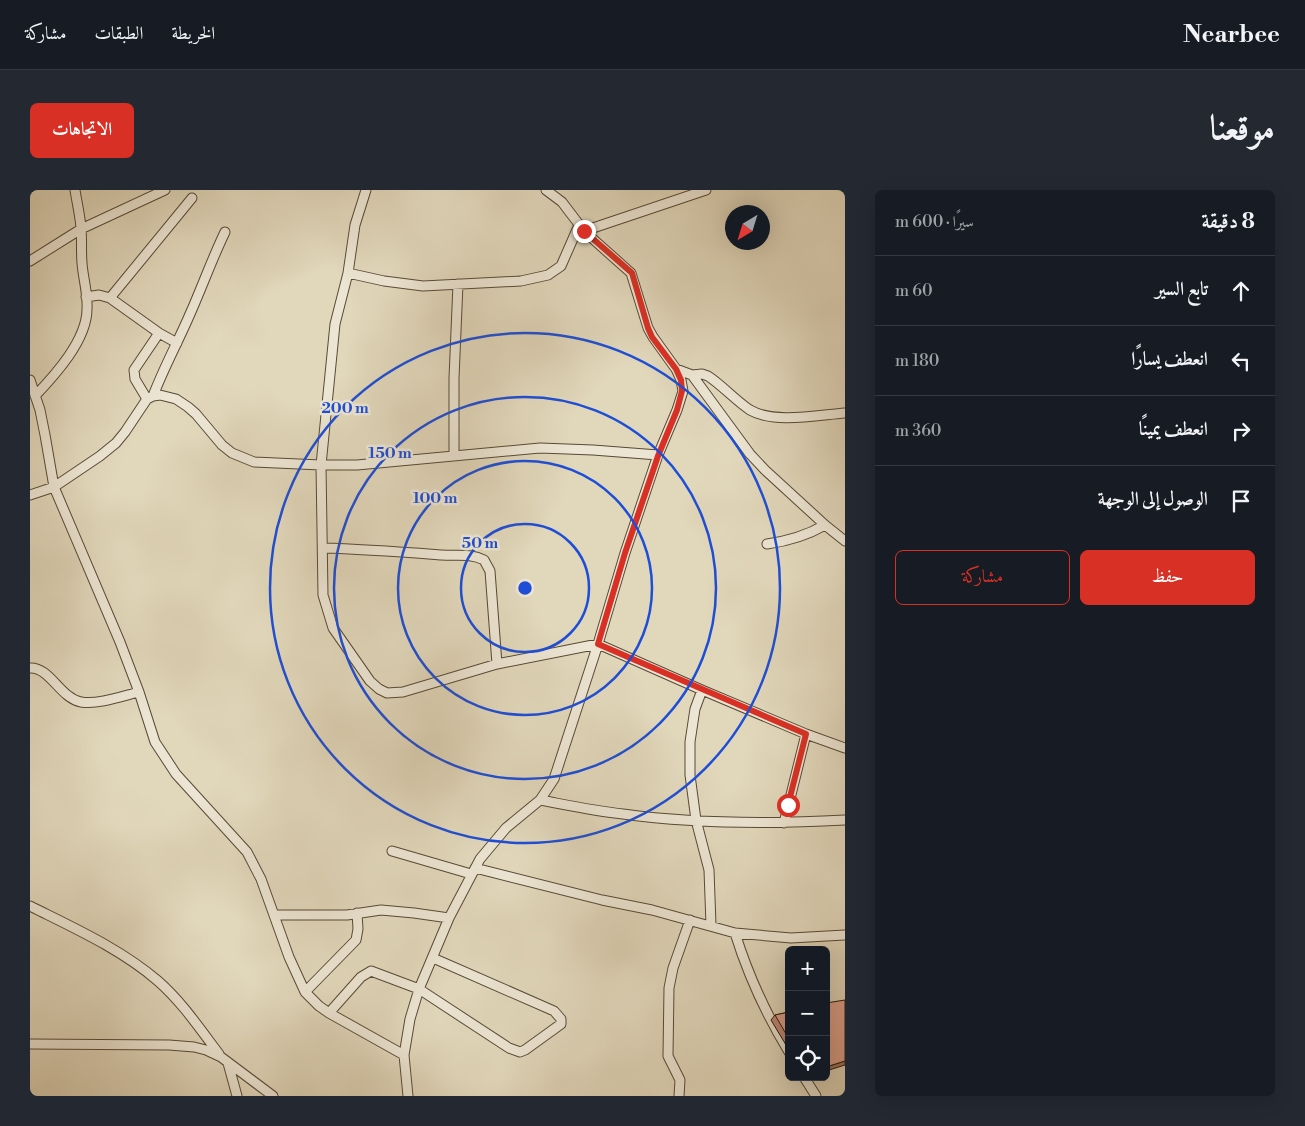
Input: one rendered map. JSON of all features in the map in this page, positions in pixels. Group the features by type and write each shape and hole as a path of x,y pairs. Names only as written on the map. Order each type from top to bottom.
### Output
{"street":[{"path":"35,396 53,377 69,355 83,329 88,308 82,261 81,229 75,190"},
{"path":"30,261 81,229 164,190"},
{"path":"366,190 355,225 348,273 335,324 321,466 323,595 333,628 370,681 379,689 387,692 403,692 497,664 598,644 806,734 845,748"},
{"path":"408,1096 404,1055 410,1019 420,989 449,918 484,853 497,837 546,794 554,779 598,644 625,553 658,456 681,398 681,380 676,369 652,337 632,273 582,228 562,202 546,190"},
{"path":"348,273 406,285 521,281 554,272 561,266 582,228 706,190"},
{"path":"110,298 192,198"},
{"path":"30,495 54,487 100,456 116,443 125,432 150,397 190,314 225,232"},
{"path":"454,456 454,378 458,284"},
{"path":"86,298 99,295 110,298 176,343"},
{"path":"150,397 135,379 134,370 159,333"},
{"path":"676,369 692,376 750,454 781,486 845,541"},
{"path":"692,376 702,374 708,376 743,405 760,415 789,418 845,413"},
{"path":"30,380 45,434 54,487 113,625 139,692 155,742 164,758 194,794 247,852 261,879 289,957 311,999 329,1013 404,1055"},
{"path":"150,397 168,396 188,407 222,445 232,453 254,462 321,466 357,465 540,448 593,450 658,456"},
{"path":"767,544 811,534 825,525"},
{"path":"323,548 470,555 484,560 490,571 497,664"},
{"path":"30,668 42,671 63,692 83,703 93,703 139,692"},
{"path":"702,690 695,709 690,742 690,775 696,820 709,870 711,925"},
{"path":"784,822 806,734"},
{"path":"540,800 623,814 696,820 784,822 845,820"},
{"path":"392,851 711,925 736,933 791,938 845,935"},
{"path":"30,906 110,949 159,982 194,1021 224,1060 237,1096"},
{"path":"274,915 357,913 381,910 449,918"},
{"path":"306,992 356,940 358,930 357,913"},
{"path":"679,1096 680,1080 668,1056 669,988 673,968 690,920"},
{"path":"736,933 753,983 785,1044"},
{"path":"329,1013 361,976 371,971 420,989 516,1051 525,1050 561,1024 561,1019 554,1011 433,958"},
{"path":"30,1044 177,1045 206,1050 224,1060 273,1096"},
{"path":"807,1081 816,1096"}],"building":[{"path":"845,1000 845,1061 830,1066 830,1036 830,1002"},
{"path":"785,1013 785,1032 775,1015"}],"route":[{"path":"584,231 632,273 641,311 648,328 652,337 676,369 681,380 682,391 677,410 658,456 625,553 598,644 806,734 788,805"}]}
